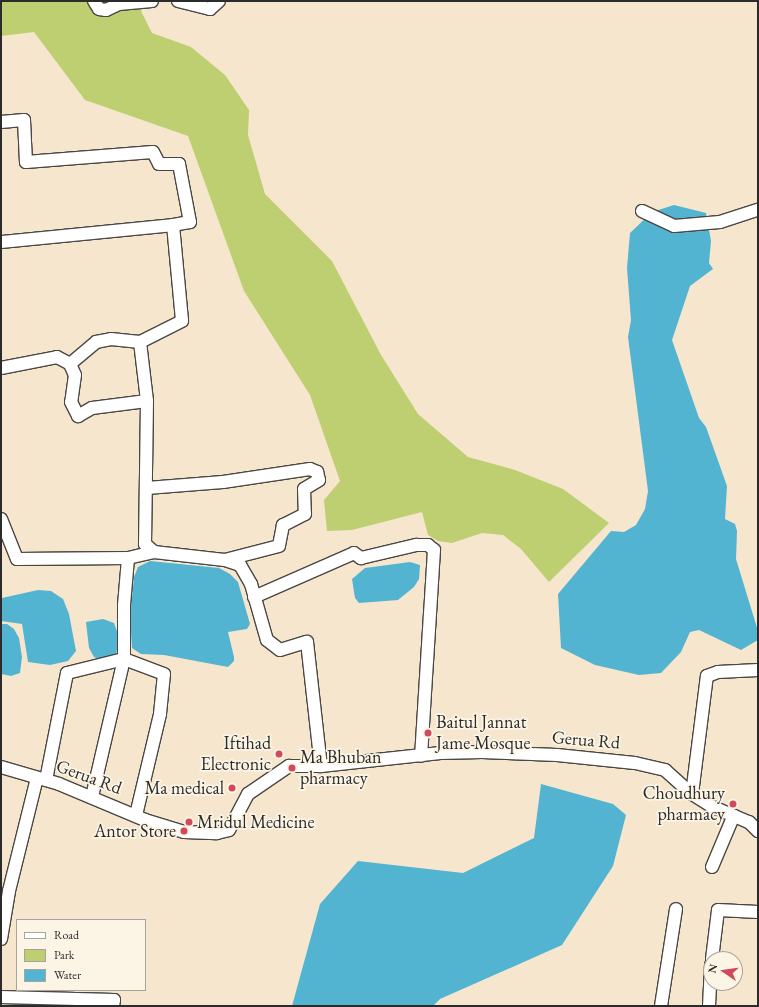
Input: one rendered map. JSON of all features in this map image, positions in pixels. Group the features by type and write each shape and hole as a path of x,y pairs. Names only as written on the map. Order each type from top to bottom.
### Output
{"street":[{"path":"94,1 99,9 106,10 119,4 152,1"},
{"path":"178,1 210,9 219,1"},
{"path":"1,122 24,120 26,162 153,152 159,164 179,164 190,222 173,226 1,242"},
{"path":"642,211 674,226 720,222 758,210"},
{"path":"70,364 96,342 111,339 140,342 182,321 173,226"},
{"path":"140,342 147,401 147,488 145,544 154,552"},
{"path":"1,368 57,357 70,364 75,375 71,402 78,416 92,408 147,401"},
{"path":"147,488 223,482 310,469 317,472 319,480 304,489 304,514 283,524 279,546 225,560"},
{"path":"1,519 17,559 128,558 154,552 225,560 240,564 251,584 267,640 280,650 307,642 321,766"},
{"path":"254,597 354,553 361,558 416,545 428,545 434,550 421,756"},
{"path":"92,796 124,659 124,605 128,558"},
{"path":"1,939 8,891 42,779 67,673 124,659 164,674 160,714 136,815"},
{"path":"692,794 707,676 718,672 758,670"},
{"name":"Gerua Rd","path":"1,766 92,796 136,815 184,832 217,833 229,830 248,794 289,766 321,766 385,758 482,752 557,755 635,763 665,770 692,794 713,807 749,822 758,831"},
{"path":"712,867 734,815"},
{"path":"661,1006 676,909"},
{"path":"713,951 718,910 758,912"},
{"path":"709,1006 710,991"},
{"path":"1,997 114,1000 113,1006"}],"green space":[{"path":"1,1 151,1 141,11 152,33 191,47 225,75 249,110 248,135 265,194 332,261 381,355 418,414 468,457 515,470 563,489 609,523 549,582 521,549 503,535 482,533 452,543 438,541 428,535 422,512 352,530 327,531 324,500 340,481 310,395 244,291 188,136 85,100 34,32 1,36"}],"water":[{"path":"674,205 706,213 711,241 709,263 713,269 690,286 672,340 699,418 706,427 727,486 725,519 735,524 737,531 736,559 758,631 758,640 741,650 699,630 690,632 681,652 661,673 639,675 595,665 561,648 558,594 611,531 624,532 636,525 645,509 648,491 628,337 631,320 627,268 630,233 652,212"},
{"path":"150,561 219,568 230,574 238,582 250,624 247,629 228,632 234,661 228,667 164,655 141,654 132,648 130,617 134,577 138,567"},
{"path":"410,562 420,565 419,579 414,587 398,600 359,603 355,598 352,579 365,568"},
{"path":"38,590 51,591 63,599 69,614 76,651 68,661 50,665 28,662 22,624 1,621 2,598"},
{"path":"103,619 114,623 119,637 116,655 101,660 94,657 89,648 86,622"},
{"path":"1,624 7,624 14,629 19,638 22,657 20,673 11,676 1,674"},
{"path":"541,784 613,804 626,815 613,866 562,945 440,999 433,1006 292,1006 320,904 358,861 463,873 534,838"}],"place":[{"name":"Baitul Jannat Jame Mosque","path":"428,733"},
{"name":"Iftihad Electronic","path":"279,754"},
{"name":"Ma Bhuban pharmacy","path":"292,768"},
{"name":"Ma medical","path":"232,788"},
{"name":"Choudhury pharmacy","path":"733,804"},
{"name":"Mridul Medicine","path":"189,822"},
{"name":"Antor Store","path":"184,831"}]}
